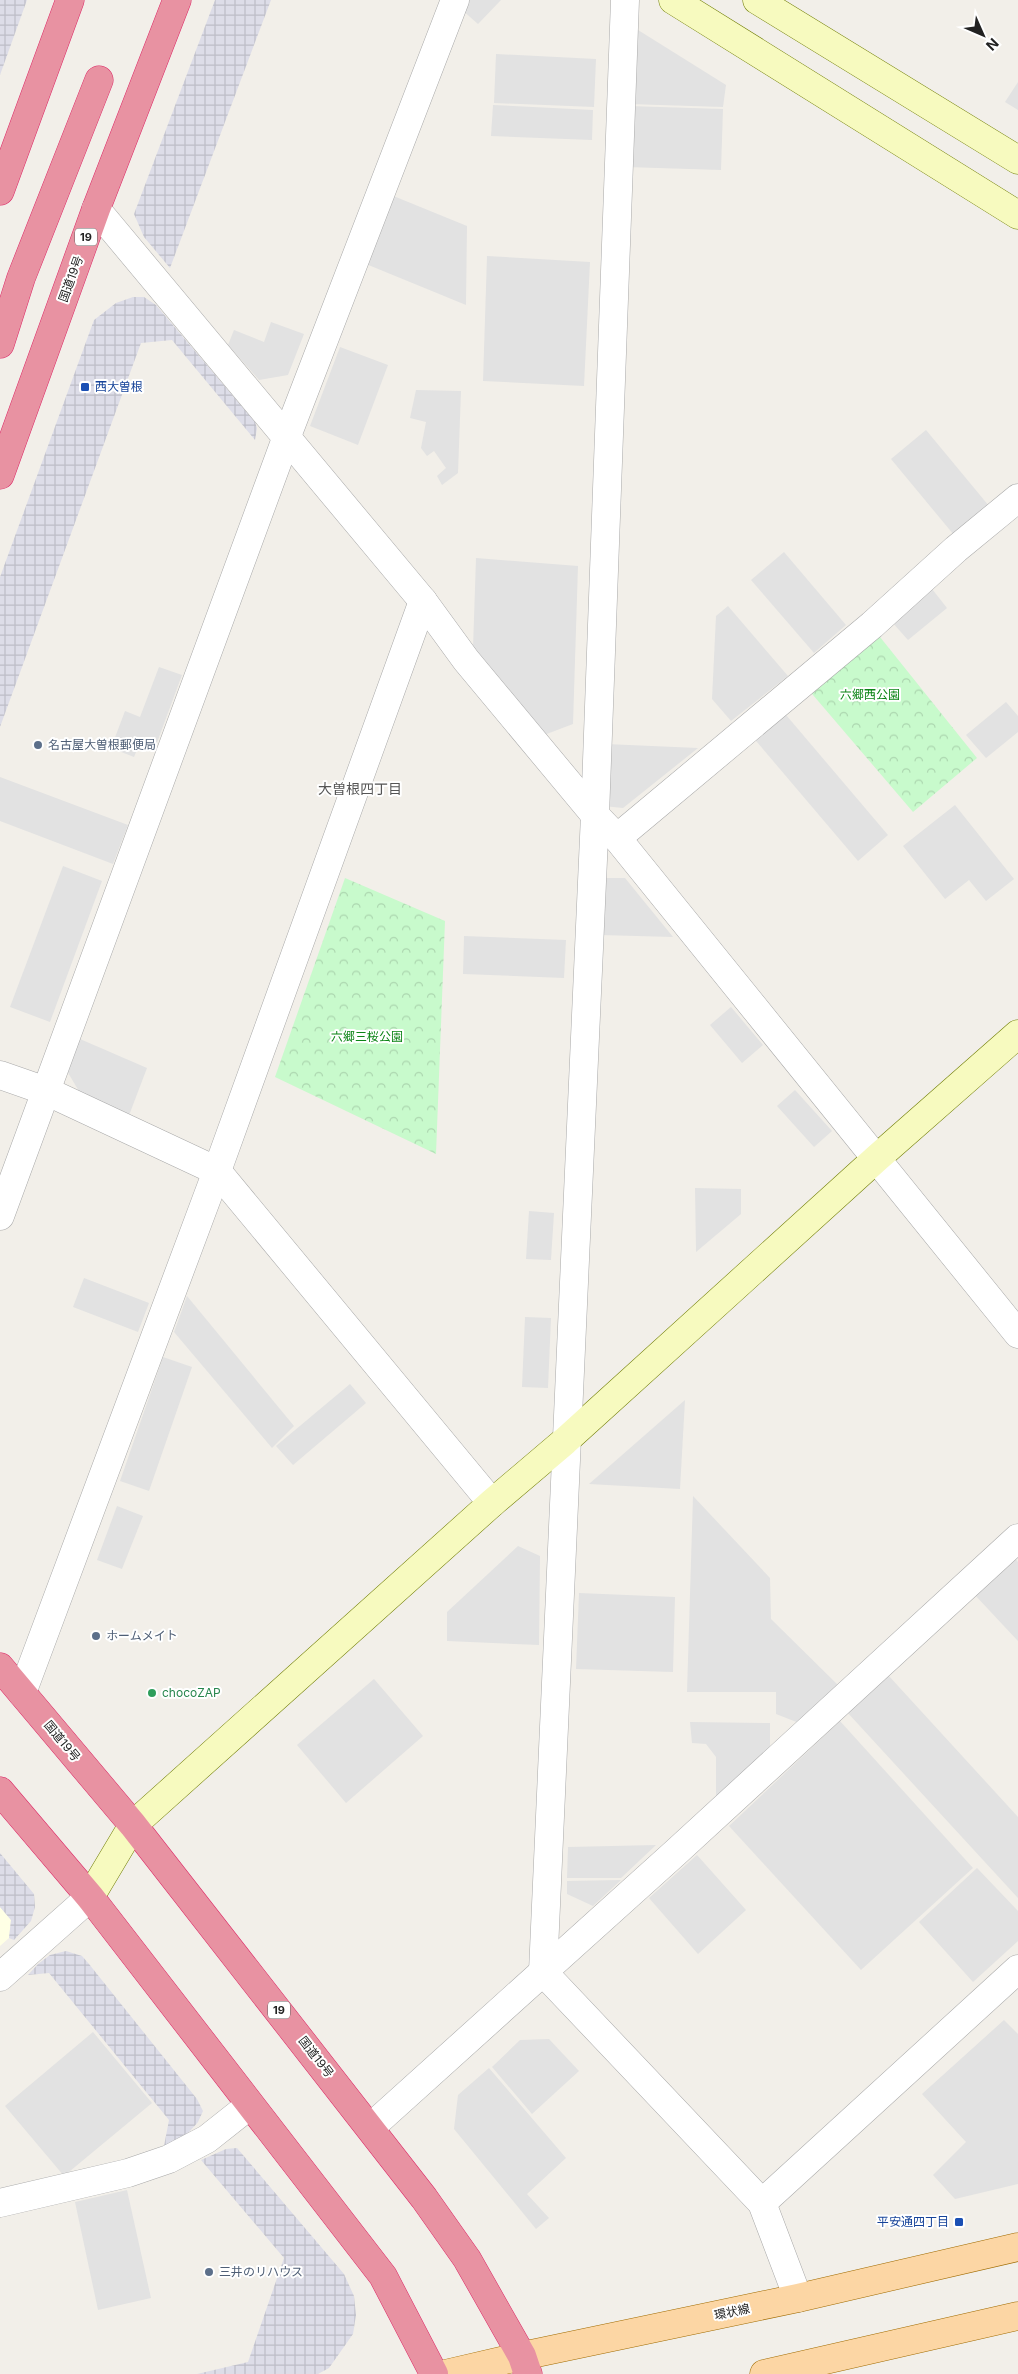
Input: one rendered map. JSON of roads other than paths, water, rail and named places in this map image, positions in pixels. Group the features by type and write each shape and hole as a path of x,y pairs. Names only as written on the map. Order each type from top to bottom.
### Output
{"highway":[{"path":"0,191 6,155 70,0"},
{"name":"国道19号","path":"0,475 96,209 177,0"},
{"path":"0,344 21,278 99,80"},
{"name":"国道19号","path":"0,1667 133,1825 371,2127 467,2259 525,2365"},
{"path":"0,1790 90,1897 384,2276 434,2374"}],"main road":[{"name":"環状線","path":"445,2374 525,2365 798,2298 1018,2248"},
{"path":"764,2374 1018,2316"}],"street":[{"path":"0,1216 287,436 455,0"},
{"path":"625,0 595,815 565,1441 543,1972 762,2203 798,2298"},
{"path":"673,0 1018,215"},
{"path":"760,1 1018,160"},
{"path":"96,209 423,601 466,660 595,815 617,838 1018,1334"},
{"path":"617,838 872,625 956,549 1018,498"},
{"path":"22,1693 218,1171 423,601"},
{"path":"0,1977 90,1897 133,1825 492,1503 565,1441 877,1158 1018,1034"},
{"path":"0,1075 46,1092 218,1171 492,1503"},
{"path":"371,2127 1018,1538"},
{"path":"762,2203 1018,1969"},
{"path":"0,2203 128,2173 169,2159 206,2139 250,2105"}],"place":[{"name":"西大曽根","path":"85,387"},
{"name":"名古屋大曽根郵便局","path":"38,745"},
{"name":"ホームメイト","path":"96,1636"},
{"name":"chocoZAP","path":"152,1693"},
{"name":"平安通四丁目","path":"959,2222"},
{"name":"三井のリハウス","path":"209,2272"}],"district":[{"name":"大曽根四丁目","path":"360,789"}],"park label":[{"name":"六郷西公園","path":"870,695"},
{"name":"六郷三桜公園","path":"367,1037"}]}
